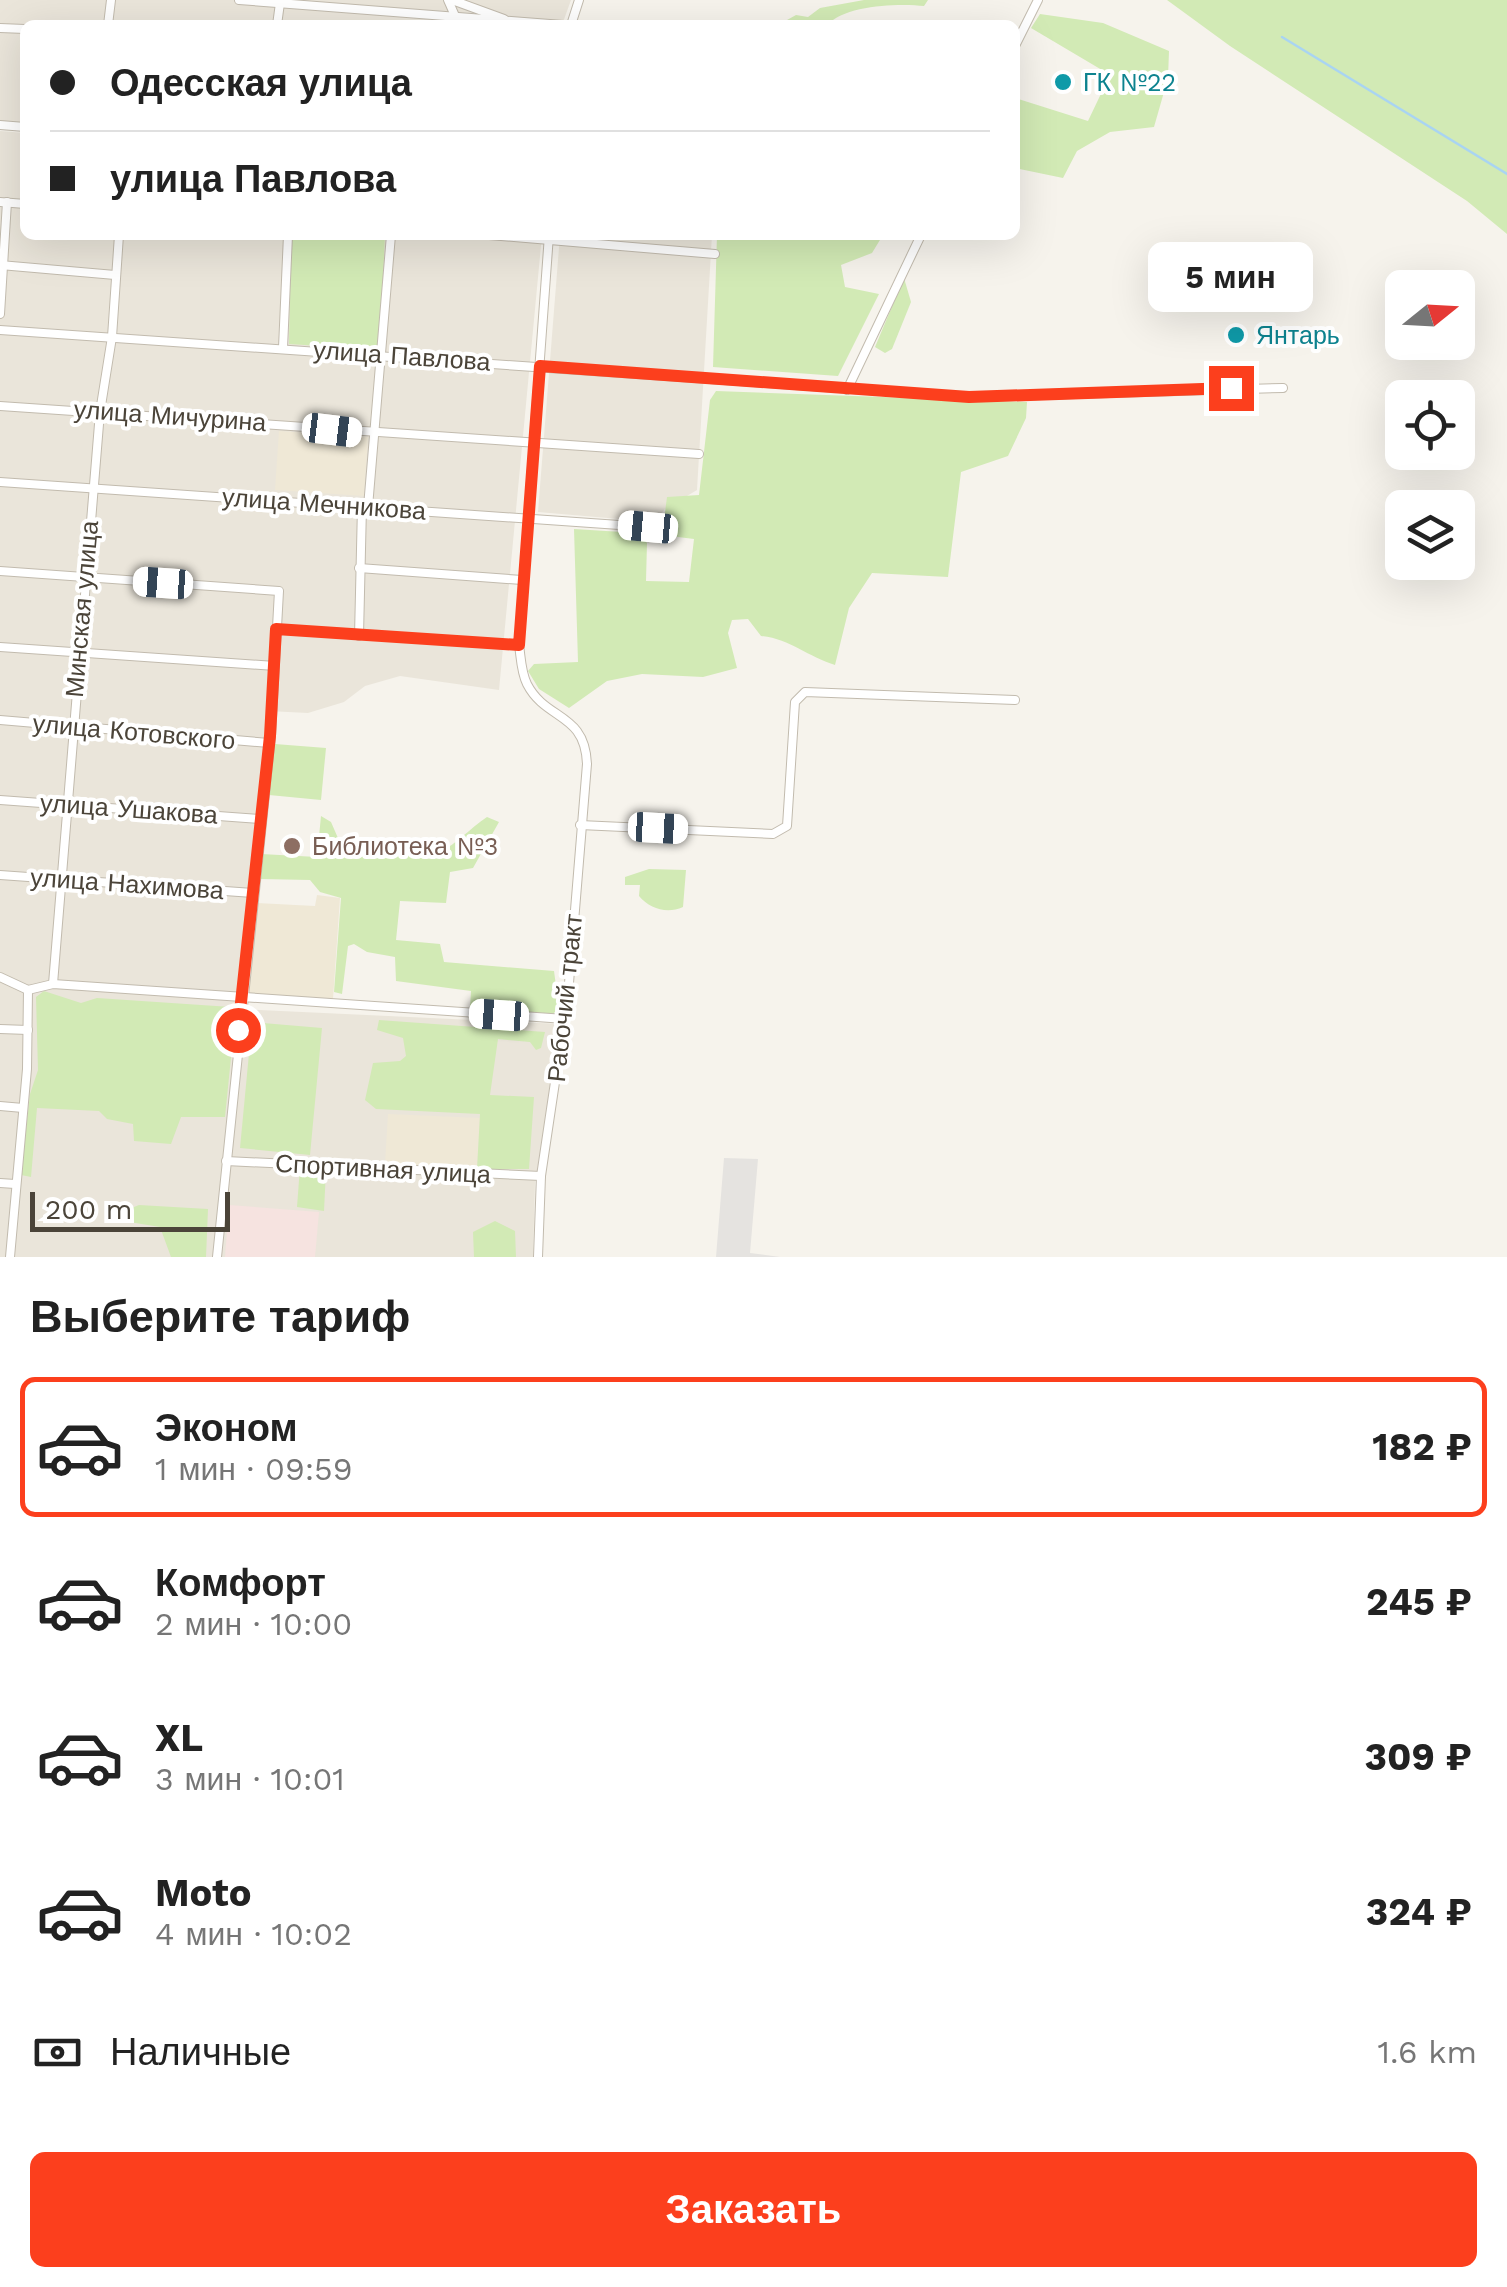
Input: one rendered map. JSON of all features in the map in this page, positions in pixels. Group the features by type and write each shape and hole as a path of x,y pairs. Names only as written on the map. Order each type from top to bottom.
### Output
{"street":[{"path":"239,0 440,20"},
{"path":"450,0 505,20"},
{"path":"1020,36 1038,0"},
{"path":"278,20 280,3"},
{"path":"0,314 4,202"},
{"name":"Минская улица","path":"53,984 72,726 119,240"},
{"path":"283,348 288,240"},
{"path":"359,636 358,568 377,432 391,240"},
{"path":"276,629 519,645 548,240"},
{"path":"577,240 715,254"},
{"path":"848,390 919,240"},
{"path":"1,265 116,276"},
{"name":"улица Павлова","path":"0,330 969,397 1050,391 1282,388"},
{"name":"улица Мичурина","path":"0,406 699,454"},
{"name":"улица Мечникова","path":"0,482 648,527"},
{"path":"358,568 522,580"},
{"path":"0,571 279,592 268,743 217,1257"},
{"name":"Рабочий тракт","path":"519,645 522,670 533,693 566,718 584,739 587,764 565,1019 541,1176 538,1257"},
{"path":"0,647 275,666"},
{"path":"580,825 773,834 787,826 795,702 804,692 1015,700"},
{"name":"улица Котовского","path":"0,720 268,743"},
{"name":"улица Ушакова","path":"0,800 259,819"},
{"name":"улица Нахимова","path":"0,875 254,893"},
{"path":"0,977 28,990 53,984 565,1019"},
{"path":"10,1257 28,990"},
{"path":"0,1028 28,1030"},
{"path":"0,1106 23,1108"},
{"name":"Спортивная улица","path":"226,1161 541,1176"},
{"path":"0,1183 16,1184"}],"shaded area":[{"path":"0,0 571,0 564,20 20,20 20,123 0,121"},
{"path":"0,131 20,133 20,240 542,240 499,690 400,676 365,686 344,702 308,713 268,711 236,1009 561,1024 535,1183 533,1257 0,1257"},
{"path":"560,240 712,240 697,490 665,509 654,522 538,512"},
{"path":"279,431 368,437 364,496 275,490"},
{"path":"317,895 340,898 333,999 246,993 257,903 315,906"},
{"path":"388,1114 480,1118 477,1169 385,1164"},
{"path":"724,1158 758,1159 750,1253 780,1257 716,1257"},
{"path":"229,1205 319,1212 315,1257 225,1257"}],"green space":[{"path":"864,0 928,0 924,6 859,9 833,20 787,20 796,15 808,17 820,8"},
{"path":"1167,0 1507,0 1507,234 1467,201 1230,46"},
{"path":"1040,14 1103,23 1169,51 1168,78 1154,127 1110,132 1077,151 1063,178 1020,169 1020,100 1088,121 1108,79 1107,73 1031,28"},
{"path":"291,240 385,240 380,350 289,344"},
{"path":"717,240 880,240 872,253 841,265 845,287 879,294 838,376 713,367"},
{"path":"904,278 911,302 892,349 885,353 875,347"},
{"path":"716,391 1027,402 1026,418 1008,456 961,472 948,577 872,573 849,608 835,665 761,636 748,619 732,620 728,633 737,668 703,677 642,674 607,681 569,708 539,689 528,671 534,664 578,662 574,529 638,533 647,543 646,581 689,582 694,539 662,535 667,497 699,495 710,400"},
{"path":"275,744 326,748 321,800 269,795"},
{"path":"321,816 331,822 341,845 429,844 436,853 487,817 499,822 473,868 450,872 446,903 400,901 396,940 440,944 444,962 554,971 559,1008 552,1015 476,1011 470,1008 471,991 396,981 395,957 367,952 354,944 348,946 342,994 334,992 341,898 320,892 310,880 261,879 261,854 317,857"},
{"path":"649,869 686,870 683,907 654,907 639,896 640,885 625,885 625,877"},
{"path":"44,991 81,1003 97,998 231,1007 234,1028 225,1117 181,1117 171,1144 134,1141 133,1124 107,1119 99,1111 37,1108 31,1177 21,1175 30,1094 38,1070 36,997"},
{"path":"379,1020 545,1032 541,1048 536,1050 530,1042 498,1039 490,1095 534,1097 529,1169 477,1169 480,1114 376,1109 365,1100 373,1063 400,1061 406,1056 403,1038 377,1030"},
{"path":"252,1022 322,1028 310,1155 240,1148"},
{"path":"300,1167 326,1170 324,1211 297,1207"},
{"path":"139,1205 208,1209 206,1257 171,1257 160,1227 123,1221 124,1211"},
{"path":"495,1221 515,1231 516,1257 474,1257 473,1232"}],"waterway":[{"path":"1282,37 1507,174"}],"place":[{"name":"ГК №22","path":"1063,82"},
{"name":"Янтарь","path":"1236,335"},
{"name":"Библиотека №3","path":"292,846"}],"route":[{"path":"238,1030 270,736 276,629 519,645 540,366 969,397 1050,391 1231,388"}]}
